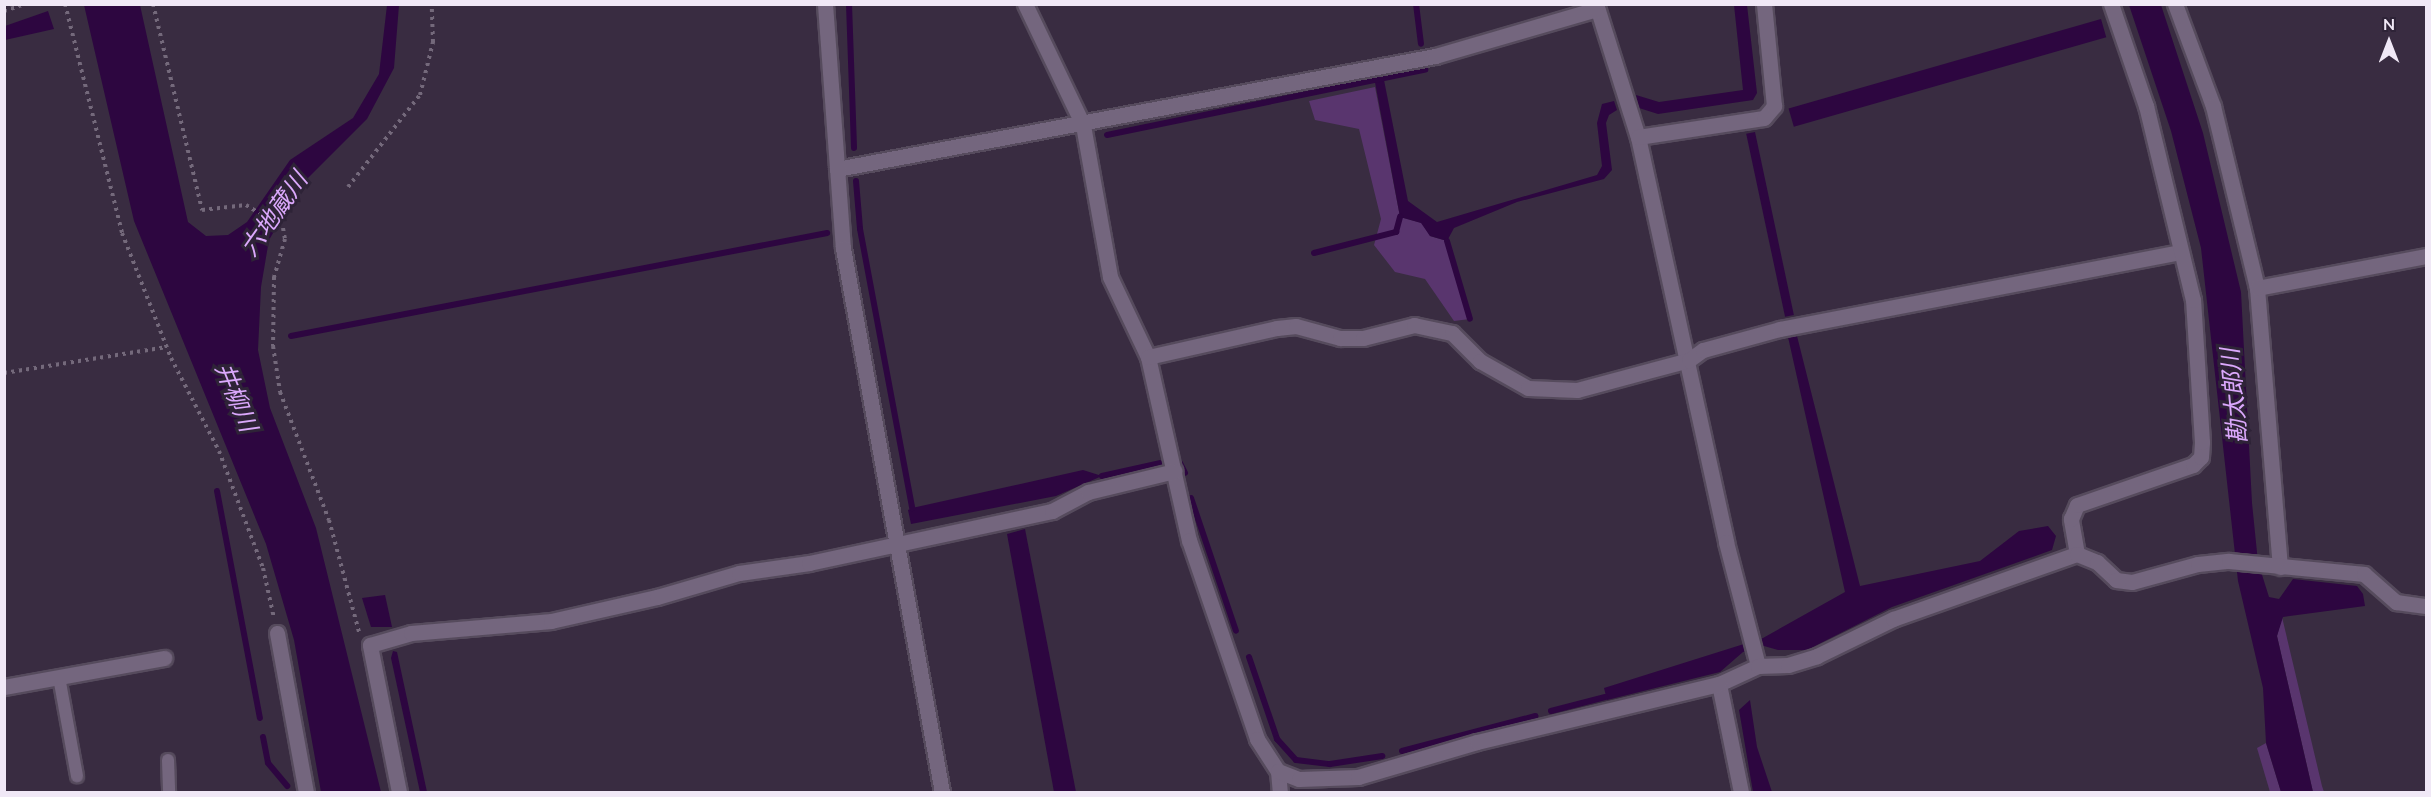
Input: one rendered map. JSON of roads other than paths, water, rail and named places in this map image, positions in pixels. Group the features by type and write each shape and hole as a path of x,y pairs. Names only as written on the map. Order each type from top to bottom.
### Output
{"street":[{"path":"825,4 843,248 942,792"},
{"path":"1025,4 1083,125 1110,277 1148,357 1189,540 1257,739 1278,771 1280,792"},
{"path":"1638,137 1764,118 1774,106 1764,4"},
{"path":"2077,554 2071,519 2077,505 2193,465 2201,457 2193,300 2146,106 2111,4"},
{"path":"2175,4 2213,106 2257,288 2272,567"},
{"path":"837,169 1083,125 1435,56 1597,7 1638,137 1689,360 1726,542 1756,659"},
{"path":"1148,357 1277,328 1296,326 1340,338 1363,338 1414,325 1452,333 1480,361 1528,388 1541,391 1577,390 1689,360 1703,350 1780,329 2180,252"},
{"path":"2257,288 2427,256"},
{"path":"399,792 370,645 411,633 551,621 739,573 809,563 1052,511 1088,492 1175,471"},
{"path":"1278,771 1299,779 1358,777 1477,742 1719,684 1756,659 1788,664 1817,656 1893,619 2077,554 2097,562 2116,580 2132,582 2198,564 2229,561 2272,567 2364,574 2396,602 2427,606"},
{"path":"277,633 306,792"},
{"path":"4,687 164,658"},
{"path":"1719,684 1741,792"}],"lane":[{"path":"59,677 77,776"},
{"path":"168,760 169,792"}],"water":[{"path":"84,5 140,5 188,222 206,236 228,235 247,222 290,160 353,118 379,74 387,5 399,5 394,68 367,119 301,185 269,240 261,287 258,350 270,408 316,528 381,792 321,792 294,640 266,544 134,221"},
{"path":"1734,5 1747,5 1757,93 1753,100 1658,114 1639,108 1636,95 1659,102 1743,90"},
{"name":"勘太郎川","path":"2129,5 2161,5 2203,133 2241,292 2252,503 2258,562 2269,597 2279,599 2293,579 2357,586 2363,594 2365,606 2283,617 2277,636 2313,792 2281,792 2266,743 2263,688 2238,581 2201,248 2171,131"},
{"path":"48,11 54,29 5,40 5,26"},
{"path":"2101,19 2106,37 1794,127 1789,109"},
{"path":"1383,75 1408,201 1437,222 1597,175 1602,166 1597,123 1602,104 1614,101 1617,110 1609,115 1606,123 1612,170 1604,179 1517,202 1454,228 1447,241 1430,236 1421,223 1400,217 1374,77"},
{"path":"1755,132 1794,315 1785,317 1746,134"},
{"path":"1797,336 1860,586 1980,561 2019,531 2048,526 2056,536 2052,550 1892,607 1807,650 1778,650 1764,646 1743,652 1720,672 1607,700 1604,688 1763,638 1845,592 1788,337"},
{"path":"1083,470 1102,476 1056,496 911,524 908,510 912,508"},
{"path":"1025,529 1076,792 1054,792 1007,534"},
{"path":"385,595 392,627 371,627 362,598"},
{"path":"393,651 397,652 427,792 420,792 391,658"},
{"path":"1750,700 1757,747 1772,792 1753,792 1739,710"}],"waterway":[{"path":"849,4 854,148"},
{"path":"1416,4 1421,44"},
{"path":"1107,135 1425,70"},
{"path":"856,181 860,229 912,508"},
{"path":"1314,253 1396,232 1400,217"},
{"path":"291,336 827,233"},
{"path":"1447,241 1470,319"},
{"path":"1102,476 1160,463"},
{"path":"1180,463 1185,473"},
{"path":"217,491 260,718"},
{"path":"1191,498 1236,631"},
{"path":"1249,657 1277,739 1296,760 1330,764 1382,756"},
{"path":"1551,711 1605,697"},
{"path":"1402,751 1535,716"},
{"path":"263,737 268,763 287,786"}],"water label":[{"name":"六地蔵川","path":"274,214"},
{"name":"井柳川","path":"236,397"}]}
